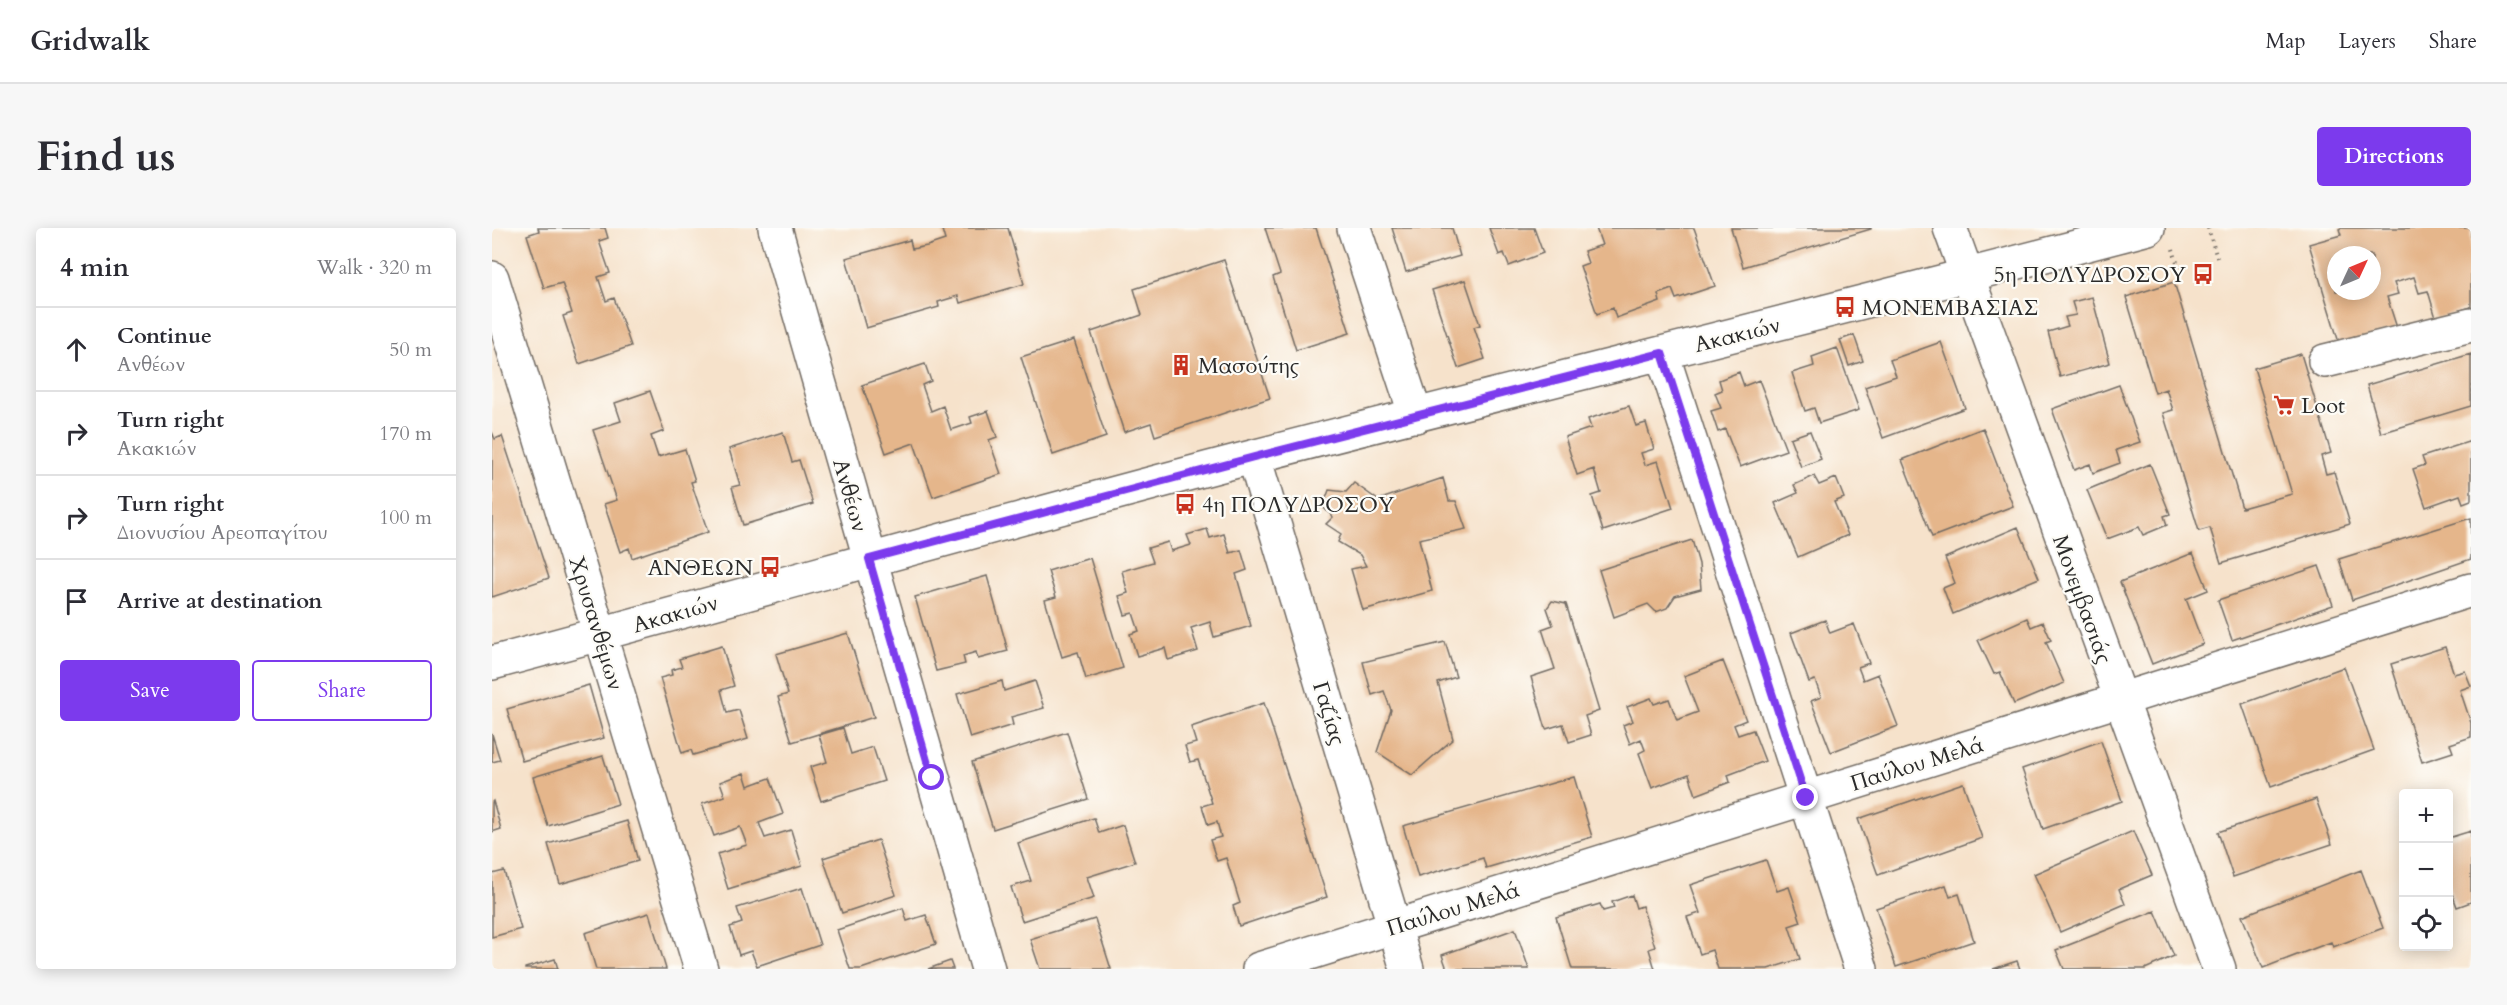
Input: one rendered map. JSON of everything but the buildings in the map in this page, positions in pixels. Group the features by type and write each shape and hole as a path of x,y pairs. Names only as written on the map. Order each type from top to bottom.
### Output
{"street":[{"name":"Ανθέων","path":"776,228 988,969"},
{"path":"1354,228 1416,416"},
{"name":"Μονεμβασιάς","path":"1950,228 2219,969"},
{"name":"Ακακιών","path":"492,663 869,559 1254,457 2148,228"},
{"name":"Χρυσανθέμων","path":"492,278 701,969"},
{"path":"2325,361 2471,325"},
{"path":"1662,353 1861,969"},
{"name":"Γαζίας","path":"1254,457 1407,969"},
{"name":"Παύλου Μελά","path":"1259,969 2471,590"}],"path":[{"path":"2208,228 2217,258"}],"place":[{"name":"5η ΠΟΛΥΔΡΟΣΟΥ","path":"2203,274"},
{"name":"ΜΟΝΕΜΒΑΣΙΑΣ","path":"1845,307"},
{"name":"Μασούτης","path":"1181,365"},
{"name":"Loot","path":"2284,405"},
{"name":"4η ΠΟΛΥΔΡΟΣΟΥ","path":"1185,504"},
{"name":"ΑΝΘΕΩΝ","path":"770,567"}],"route":[{"path":"932,778 869,559 1254,457 1662,353 1806,798"}]}
